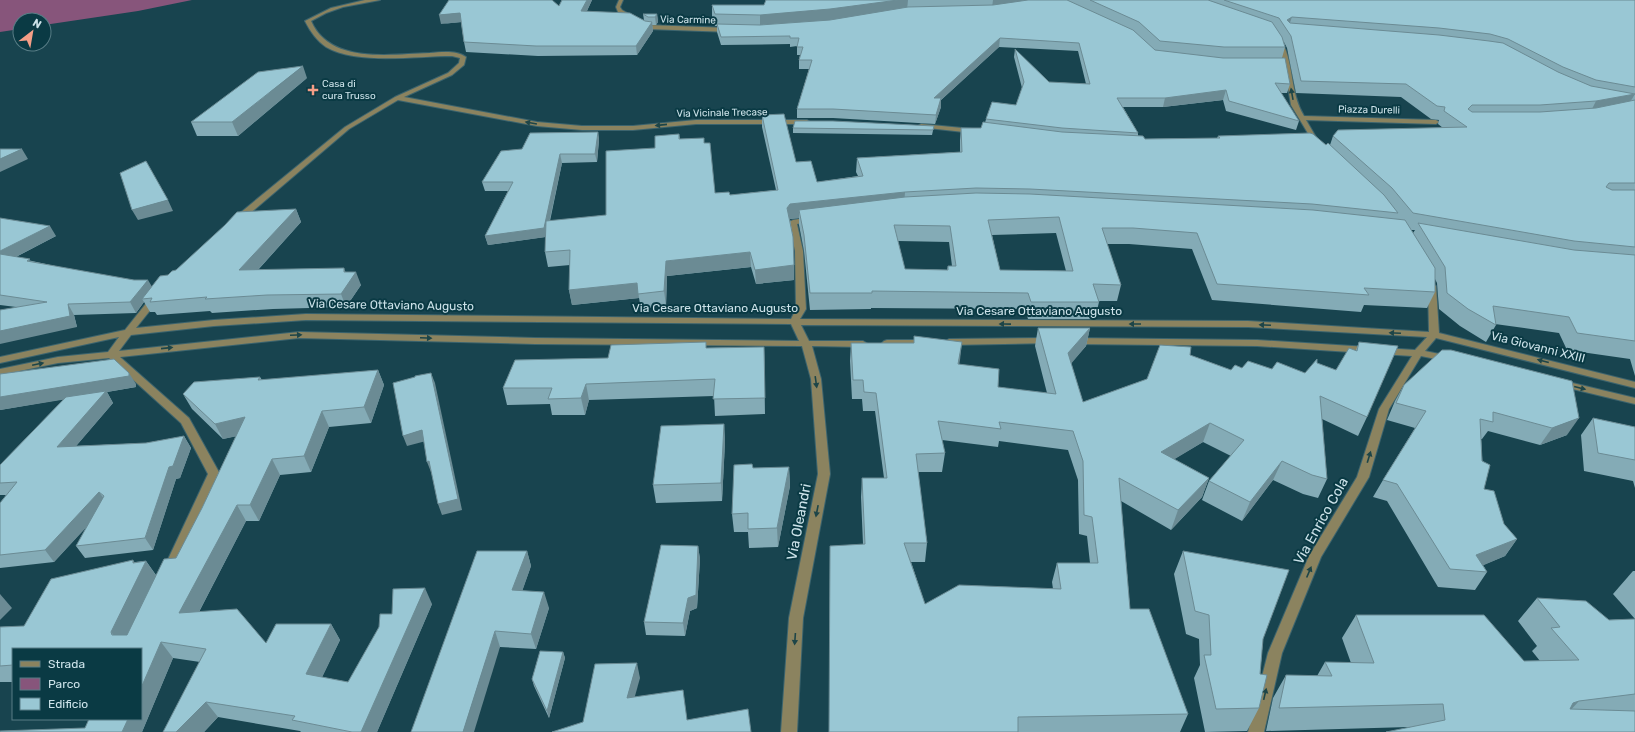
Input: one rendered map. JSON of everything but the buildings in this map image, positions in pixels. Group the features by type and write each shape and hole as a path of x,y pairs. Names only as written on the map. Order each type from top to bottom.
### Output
{"street":[{"path":"232,223 347,128 397,98 450,74 462,64 463,57 452,54 376,55 348,53 332,48 322,42 311,29 308,21 320,13 339,6 378,0"},
{"name":"Via Carmine","path":"621,0 618,7 620,11 647,27 737,30"},
{"path":"1276,36 1283,48 1287,63 1294,105 1302,118 1310,142 1326,153"},
{"path":"1279,63 1287,63"},
{"name":"Via Vicinale Trecase","path":"397,98 537,124 582,128 633,128 696,122 817,122"},
{"name":"Piazza Durelli","path":"1302,118 1436,122"},
{"path":"915,126 980,131"},
{"path":"794,321 801,309 799,251 792,222 820,218"},
{"path":"1428,278 1432,284 1434,335"},
{"path":"111,354 158,295"},
{"name":"Via Cesare Ottaviano Augusto","path":"0,360 129,332 214,323 306,317 661,321 1248,324 1434,335"},
{"name":"Via Oleandri","path":"789,732 796,618 824,474 816,379 806,344 794,321"},
{"path":"0,372 58,360 299,335 543,341 806,344 1028,341 1257,343 1418,353 1458,360"},
{"name":"Via Enrico Cola","path":"1256,732 1275,653 1315,556 1363,477 1384,409 1418,353 1434,335"},
{"name":"Via Giovanni XXIII","path":"1434,335 1635,385"},
{"path":"111,354 186,420 214,474 165,579"},
{"path":"1550,380 1635,401"}],"green space":[{"path":"0,0 192,0 138,11 52,24 52,12 12,12 12,30 0,32"}],"place":[{"name":"Casa di cura Trusso","path":"313,90"}]}
